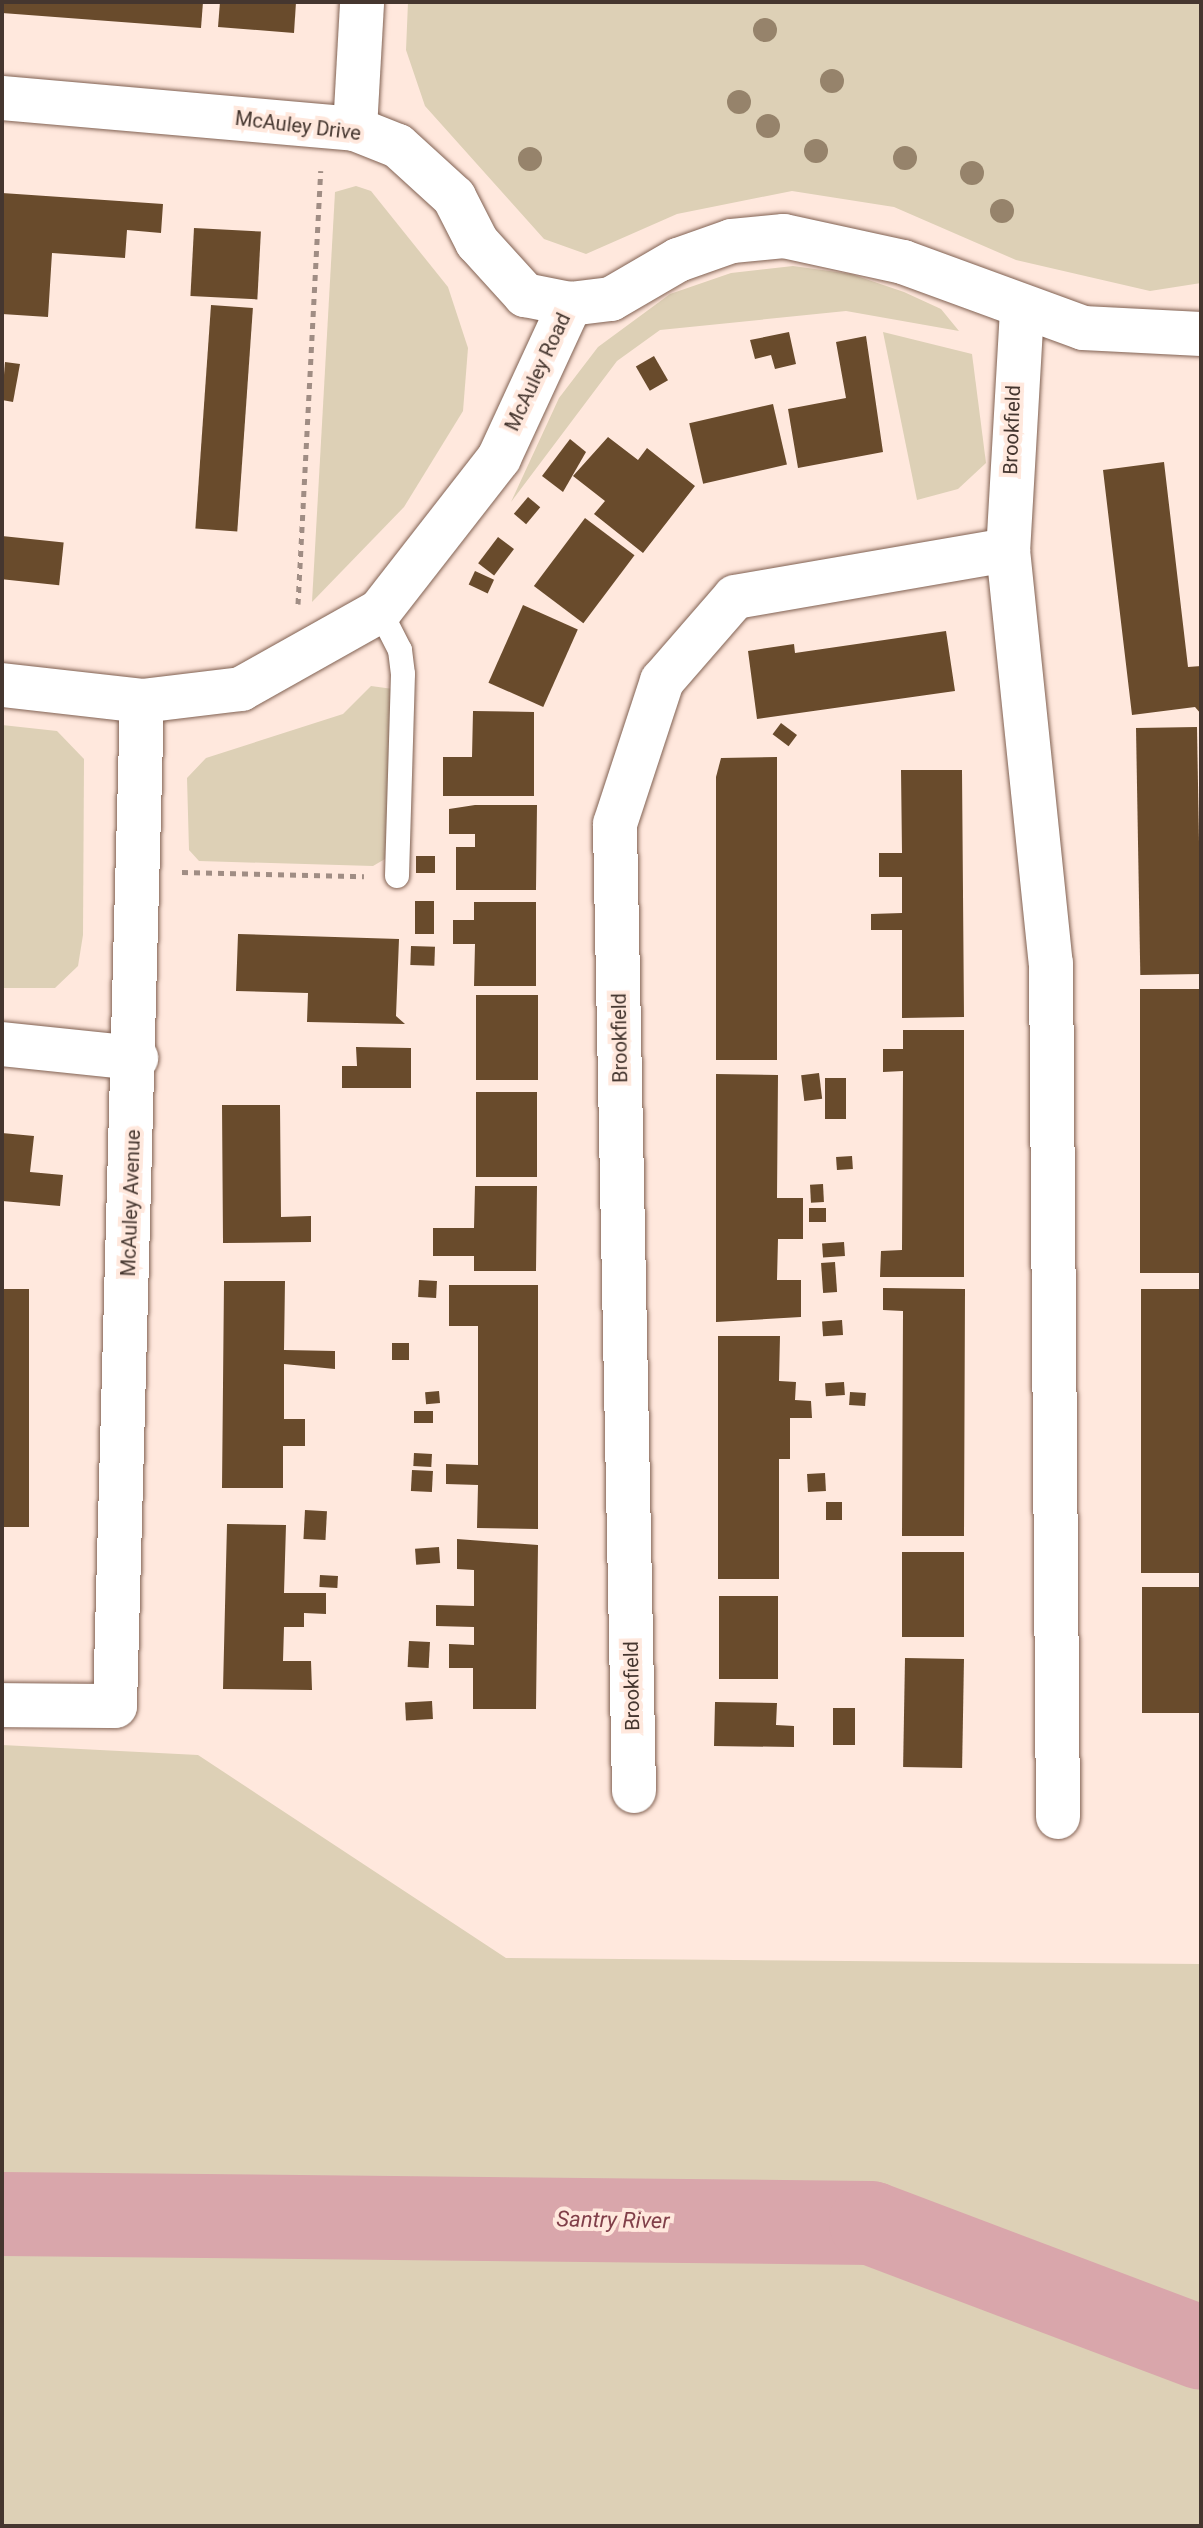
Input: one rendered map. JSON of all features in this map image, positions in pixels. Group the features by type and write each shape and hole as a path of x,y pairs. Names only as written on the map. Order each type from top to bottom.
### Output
{"street":[{"path":"339,127 362,2"},
{"name":"McAuley Drive","path":"2,98 339,127 398,146 454,197 477,242 525,295 570,304"},
{"name":"McAuley Road","path":"2,685 142,701 241,689 380,611 499,458 570,304 611,299 678,260 732,241 784,236 903,262 1022,310 1083,328 1201,334"},
{"name":"Brookfield","path":"1022,310 1008,550 1051,963 1058,1817"},
{"name":"Brookfield","path":"634,1791 615,824 662,681 735,597 1008,550"},
{"name":"McAuley Avenue","path":"2,1705 115,1706 136,1058 142,701"},
{"path":"2,1044 136,1058"}],"lane":[{"path":"380,611 400,650 403,674 397,876"}],"path":[{"path":"305,653 297,633 339,127"},
{"path":"139,871 397,876"}],"shaded area":[{"path":"408,2 1201,2 1201,283 1150,291 1016,260 894,207 792,191 677,214 586,254 544,239 425,106 406,50"},
{"path":"356,186 371,191 448,287 468,348 463,411 404,507 312,602 335,192"},
{"path":"793,266 851,274 904,292 941,309 959,331 846,311 660,330 617,361 511,502 559,398 598,347 670,294 731,273"},
{"path":"883,332 972,354 986,463 958,489 917,500"},
{"path":"371,686 393,689 385,859 373,866 199,861 189,850 187,778 206,758 343,714"},
{"path":"2,725 57,731 84,759 83,935 78,966 55,988 2,988"},
{"path":"2,1745 198,1755 506,1958 1201,1964 1201,2526 2,2526"}],"building":[{"path":"2,2 203,2 201,28 2,13"},
{"path":"220,2 296,2 294,33 218,27"},
{"path":"2,193 163,204 161,233 127,230 125,258 52,253 48,317 2,314"},
{"path":"194,228 261,232 257,299 190,296"},
{"path":"211,305 253,308 237,531 195,528"},
{"path":"789,332 796,364 775,369 771,355 755,359 750,340"},
{"path":"866,336 883,452 798,468 788,409 846,398 836,342"},
{"path":"654,356 668,380 650,391 636,366"},
{"path":"5,362 20,364 13,402 2,400"},
{"path":"773,404 787,464 703,484 689,423"},
{"path":"608,437 638,460 647,448 695,486 643,553 594,514 605,501 573,476"},
{"path":"570,439 586,452 563,492 542,476"},
{"path":"1164,462 1188,667 1201,666 1201,714 1195,707 1132,715 1103,470"},
{"path":"528,497 540,507 526,524 514,514"},
{"path":"585,518 635,555 583,623 534,586"},
{"path":"2,536 64,542 59,585 2,579"},
{"path":"498,537 514,549 494,575 478,563"},
{"path":"475,571 494,580 488,593 469,585"},
{"path":"523,605 578,629 543,707 488,683"},
{"path":"946,631 955,691 757,719 748,651 794,644 795,653"},
{"path":"473,711 534,712 534,796 443,796 443,757 472,757"},
{"path":"781,723 797,735 789,746 773,734"},
{"path":"1197,727 1201,974 1140,975 1136,728"},
{"path":"777,757 777,1060 716,1060 716,777 721,758"},
{"path":"901,770 962,770 964,1017 902,1018 902,930 871,930 871,914 902,913 902,877 879,877 879,853 902,853"},
{"path":"475,805 537,805 536,890 456,890 456,847 475,847 475,834 449,834 449,809"},
{"path":"416,856 435,856 435,873 416,873"},
{"path":"415,901 434,901 434,934 415,934"},
{"path":"474,902 536,902 536,986 474,986 475,944 453,944 453,920 474,920"},
{"path":"238,934 399,939 396,1016 405,1024 307,1022 308,993 236,991"},
{"path":"411,946 435,947 434,966 410,965"},
{"path":"1140,989 1201,989 1201,1273 1140,1273"},
{"path":"476,995 538,995 538,1080 476,1080"},
{"path":"903,1030 964,1030 964,1277 880,1277 881,1251 902,1250 903,1071 883,1072 883,1049 903,1049"},
{"path":"356,1047 411,1048 411,1088 342,1088 342,1066 357,1066"},
{"path":"819,1073 822,1099 804,1101 801,1075"},
{"path":"716,1074 778,1075 777,1198 803,1198 803,1239 778,1239 777,1280 801,1280 801,1317 716,1322"},
{"path":"825,1078 846,1078 846,1119 825,1119"},
{"path":"476,1092 537,1092 537,1177 476,1177"},
{"path":"222,1105 280,1105 281,1217 311,1216 311,1242 223,1243"},
{"path":"2,1133 34,1136 30,1172 63,1175 60,1206 2,1201"},
{"path":"852,1156 853,1169 837,1170 836,1157"},
{"path":"823,1184 824,1202 811,1203 810,1185"},
{"path":"475,1186 537,1186 536,1271 474,1271 474,1256 433,1256 433,1228 474,1228"},
{"path":"809,1208 826,1208 826,1222 809,1222"},
{"path":"844,1242 845,1256 823,1258 822,1244"},
{"path":"835,1262 837,1292 823,1293 821,1263"},
{"path":"419,1280 437,1281 436,1298 418,1297"},
{"path":"224,1281 285,1281 284,1350 335,1351 335,1369 284,1364 284,1419 305,1419 305,1446 283,1446 283,1488 222,1488"},
{"path":"449,1285 538,1285 538,1529 477,1528 478,1485 446,1484 446,1464 478,1465 478,1326 449,1326"},
{"path":"883,1288 965,1289 964,1536 902,1536 903,1311 883,1310"},
{"path":"2,1289 29,1289 29,1527 2,1527"},
{"path":"1141,1289 1201,1289 1201,1573 1141,1573"},
{"path":"842,1320 843,1335 823,1336 822,1321"},
{"path":"718,1336 780,1336 779,1381 796,1382 795,1400 811,1401 812,1418 790,1418 790,1459 779,1459 779,1579 718,1579"},
{"path":"392,1343 409,1343 409,1360 392,1360"},
{"path":"844,1382 845,1395 826,1396 825,1383"},
{"path":"439,1391 440,1403 426,1404 425,1392"},
{"path":"850,1392 866,1393 865,1406 849,1405"},
{"path":"414,1411 433,1411 433,1423 414,1423"},
{"path":"414,1453 432,1454 431,1467 413,1466"},
{"path":"412,1470 433,1471 432,1492 411,1491"},
{"path":"825,1473 826,1491 808,1492 807,1474"},
{"path":"826,1502 842,1502 842,1520 826,1520"},
{"path":"305,1510 327,1511 325,1540 303,1539"},
{"path":"227,1524 286,1525 284,1593 326,1593 326,1614 304,1613 304,1627 284,1627 283,1661 311,1661 312,1690 223,1689"},
{"path":"457,1539 538,1545 536,1709 473,1709 473,1668 449,1668 449,1644 474,1645 474,1627 436,1626 436,1605 474,1606 474,1570 457,1569"},
{"path":"439,1547 440,1563 416,1565 415,1549"},
{"path":"902,1552 964,1552 964,1637 902,1637"},
{"path":"320,1575 338,1576 337,1588 319,1587"},
{"path":"1142,1587 1201,1587 1201,1713 1142,1713"},
{"path":"719,1596 778,1596 778,1679 719,1679"},
{"path":"409,1641 430,1642 429,1668 408,1667"},
{"path":"905,1658 964,1659 962,1768 903,1767"},
{"path":"432,1701 433,1719 406,1720 405,1702"},
{"path":"715,1702 777,1703 776,1725 794,1726 794,1747 714,1746"},
{"path":"833,1708 855,1708 855,1745 833,1745"}],"waterway":[{"name":"Santry River","path":"2,2214 871,2223 1201,2348"}]}
